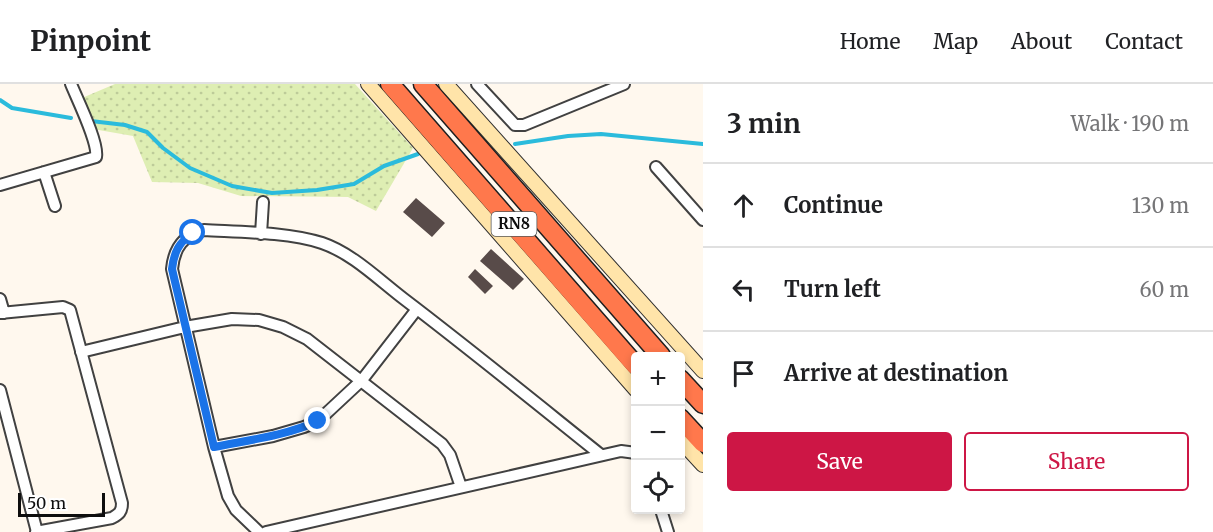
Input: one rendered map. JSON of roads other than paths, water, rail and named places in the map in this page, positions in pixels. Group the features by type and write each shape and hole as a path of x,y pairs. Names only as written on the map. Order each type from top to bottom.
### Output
{"highway":[{"name":"RN8","path":"390,84 631,360"},
{"name":"RN8","path":"423,84 657,352"},
{"path":"685,384 703,404"},
{"path":"685,423 703,443"}],"main road":[{"path":"368,84 631,384"},
{"path":"446,84 703,371"},
{"path":"685,445 703,465"}],"street":[{"path":"0,185 93,159 97,153 94,141 71,84"},
{"path":"477,84 515,125 524,125 624,84"},
{"path":"656,167 703,220"},
{"path":"44,172 55,206"},
{"path":"261,234 263,202"},
{"path":"259,532 245,521 232,503 214,447 172,269 173,258 180,244 193,233 204,230 304,239 322,243 354,260 601,455"},
{"path":"0,299 2,313 68,307 72,314 122,503 119,514 112,518 37,532 0,390"},
{"path":"214,447 273,436 311,424 334,407 362,380 417,309"},
{"path":"81,352 185,327 247,319 283,327 307,339 442,444 450,455 461,487"},
{"path":"266,532 601,455 621,451 631,452"},
{"path":"662,514 668,532"}],"waterway":[{"path":"0,100 12,108 71,118"},
{"path":"91,121 125,125 147,132 163,148 190,168 232,186 272,193 317,190 354,184 384,166 418,154"},
{"path":"515,144 568,136 601,134 703,144"}]}
